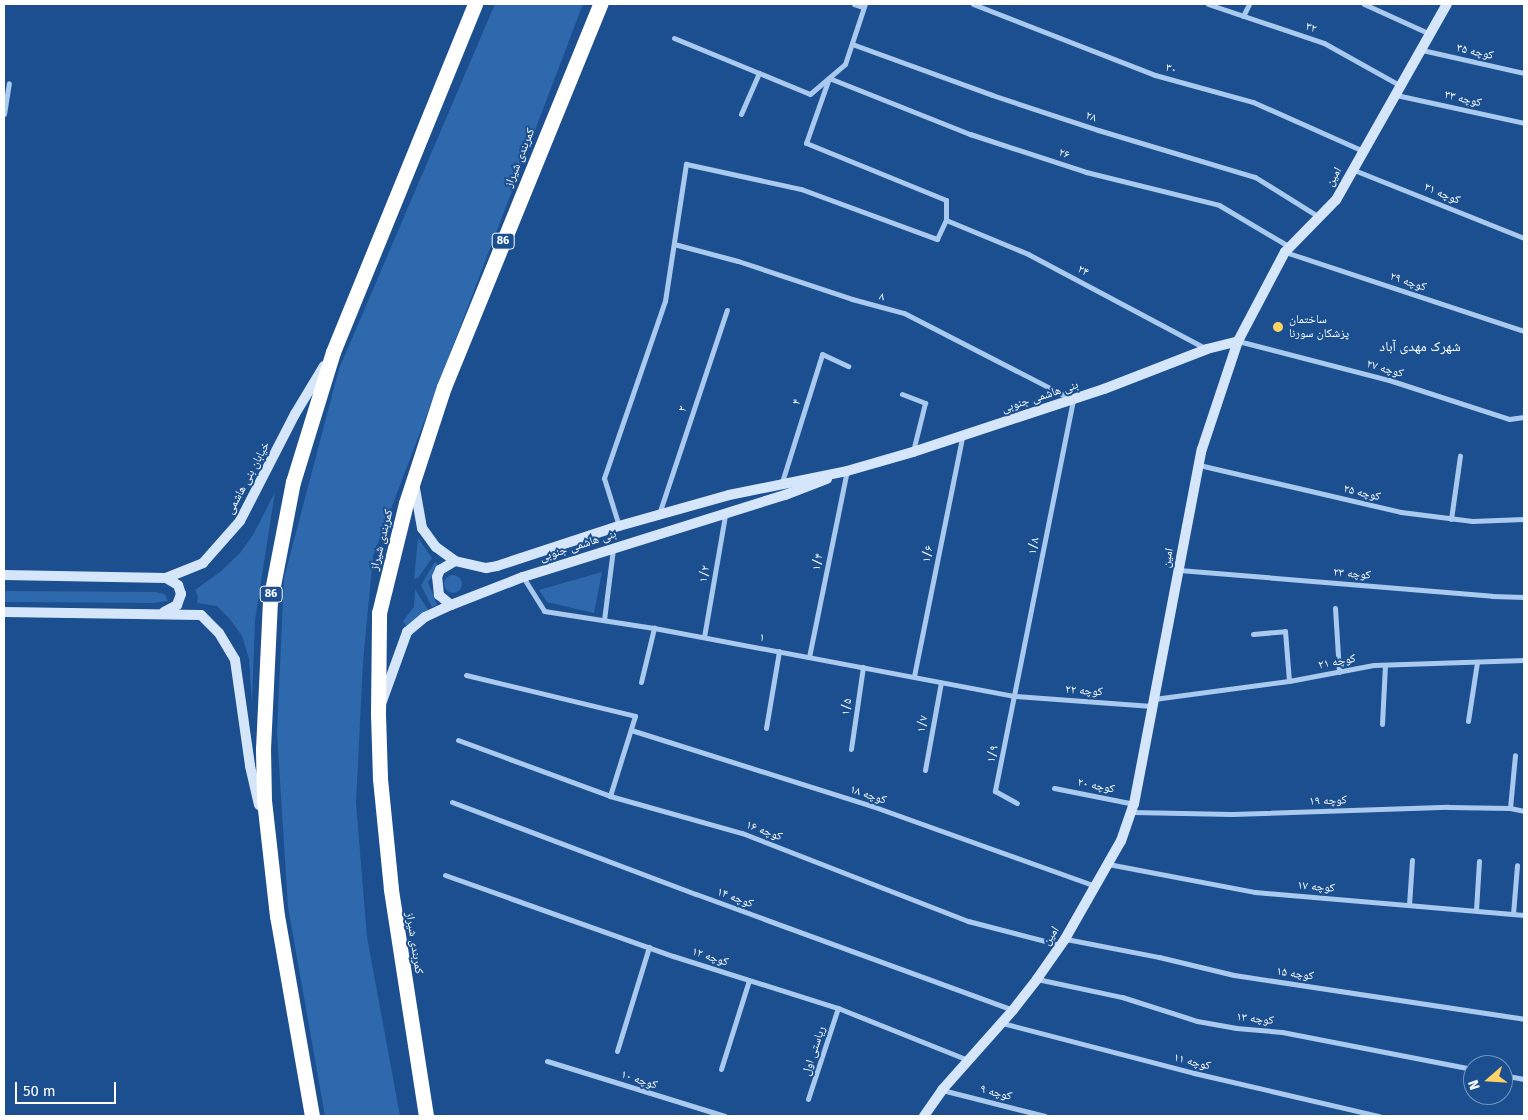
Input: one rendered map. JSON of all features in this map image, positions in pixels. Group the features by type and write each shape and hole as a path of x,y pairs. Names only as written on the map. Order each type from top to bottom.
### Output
{"highway":[{"name":"86","path":"312,1116 277,916 264,801 263,749 270,602 293,482 333,352 476,4"},
{"name":"کمربندی شیراز","path":"426,1116 391,890 380,778 378,715 379,613 414,481 444,387 600,4"}],"street":[{"path":"674,38 810,94 845,64 864,6 854,4"},
{"name":"۳۰","path":"973,4 1155,76 1253,102 1364,151"},
{"name":"۳۲","path":"1208,4 1324,43 1399,90"},
{"path":"1243,16 1249,4"},
{"path":"1364,4 1430,34"},
{"name":"امین","path":"924,1116 942,1090 1013,1010 1037,979 1063,942 1121,841 1133,808 1198,465 1238,341 1288,249 1336,200 1447,4"},
{"name":"۲۸","path":"852,44 1089,127 1255,177 1319,217"},
{"name":"کوچه ۳۵","path":"1422,50 1524,72"},
{"path":"741,114 759,73"},
{"path":"619,526 604,478 665,301 686,164 801,189 936,239 946,220 946,200 806,144 830,78"},
{"name":"۲۶","path":"830,78 970,134 1086,172 1219,205 1288,249"},
{"path":"4,114 9,83"},
{"name":"کوچه ۳۳","path":"1399,90 1524,124"},
{"name":"کوچه ۳۱","path":"1353,170 1524,238"},
{"name":"۲۴","path":"946,220 1028,254 1207,349"},
{"name":"۸","path":"674,244 738,261 852,300 904,313 1073,400"},
{"name":"کوچه ۲۹","path":"1288,249 1524,331"},
{"name":"۲","path":"659,514 727,310"},
{"name":"بنی هاشمی جنوبی","path":"378,715 408,632 425,617 451,604 523,577 785,496 847,471 913,452 1073,400 1207,349 1238,341"},
{"name":"کوچه ۲۷","path":"1238,341 1389,380 1509,419 1524,417"},
{"name":"خیابان بنی هاشمی","path":"4,575 166,578 203,564 240,521 295,414 333,352"},
{"name":"۴","path":"782,482 822,354 848,366"},
{"path":"902,394 925,403 913,452"},
{"name":"۱/۸","path":"1015,696 1073,400"},
{"name":"۱/۶","path":"914,676 962,435"},
{"path":"1451,518 1460,456"},
{"name":"کوچه ۲۵","path":"1198,465 1401,512 1472,521 1524,519"},
{"name":"بنی هاشمی جنوبی","path":"414,481 422,528 436,547 455,561 486,568 659,514 782,482 847,471"},
{"name":"۱/۴","path":"809,657 847,471"},
{"name":"۱/۲","path":"704,637 725,513"},
{"path":"604,620 614,548"},
{"path":"451,604 439,595 437,577 440,570 455,561"},
{"name":"کوچه ۲۳","path":"1178,570 1524,597"},
{"name":"۱","path":"523,577 544,611 704,637 1015,696"},
{"path":"163,613 177,605 180,594 178,585 166,578"},
{"path":"1335,608 1339,672"},
{"path":"4,612 202,615 219,633 235,660 250,766 268,842"},
{"path":"641,682 654,628"},
{"path":"1253,634 1285,631 1289,681"},
{"path":"766,728 779,651"},
{"name":"کوچه ۲۱","path":"1153,702 1385,664 1524,660"},
{"path":"1468,721 1477,662"},
{"path":"1382,724 1385,664"},
{"name":"۱/۵","path":"851,750 863,667"},
{"path":"466,675 635,716 610,796"},
{"name":"۱/۷","path":"925,770 941,682"},
{"name":"کوچه ۲۲","path":"1015,696 1153,702"},
{"name":"۱/۹","path":"1015,696 995,791 1017,803"},
{"name":"کوچه ۱۸","path":"630,730 872,806 1096,886"},
{"name":"کوچه ۱۶","path":"458,740 610,796 742,833 968,921 1063,942"},
{"path":"1510,808 1515,755"},
{"name":"کوچه ۲۰","path":"1054,788 1133,808"},
{"name":"کوچه ۱۴","path":"452,802 705,898 1013,1010"},
{"name":"کوچه ۱۹","path":"1133,808 1232,814 1448,807 1510,808 1524,811"},
{"path":"1409,905 1412,860"},
{"path":"1476,910 1479,861"},
{"name":"کوچه ۱۷","path":"1108,864 1255,892 1524,915"},
{"path":"1513,914 1517,866"},
{"name":"کوچه ۱۲","path":"445,875 650,947 838,1008 968,1060"},
{"name":"کوچه ۱۵","path":"1063,942 1159,957 1234,976 1524,1019"},
{"path":"617,1050 650,947"},
{"name":"کوچه ۱۳","path":"1037,979 1122,997 1197,1021 1236,1028 1282,1032 1463,1067"},
{"path":"721,1069 749,980"},
{"name":"ریاستی اول","path":"808,1099 838,1008"},
{"name":"کوچه ۱۱","path":"1001,1023 1194,1073 1380,1116"},
{"name":"کوچه ۱۰","path":"547,1061 725,1116"},
{"name":"کوچه ۹","path":"942,1090 1045,1116"}],"shaded area":[{"path":"495,4 583,4 373,556 363,662 356,803 367,937 400,1116 325,1116 288,907 277,733 284,578 339,369"},
{"path":"275,492 255,620 252,704 249,659 242,636 229,618 217,606 197,603 198,597 195,590 220,572 240,553 253,535"},
{"path":"418,538 432,558 418,578 414,579"},
{"path":"435,562 439,566 428,582 437,605 432,607 421,585"},
{"path":"602,572 594,613 547,602 539,590"},
{"path":"453,575 459,578 462,584 459,590 453,593 447,590 444,584 447,578"},
{"path":"415,589 428,610 407,627 403,621 414,607"},
{"path":"4,591 155,592 165,594 168,601 154,603 4,602"}],"place":[{"name":"ساختمان پزشکان سورنا","path":"1278,327"}],"district":[{"name":"شهرک مهدی آباد","path":"1420,347"}]}
